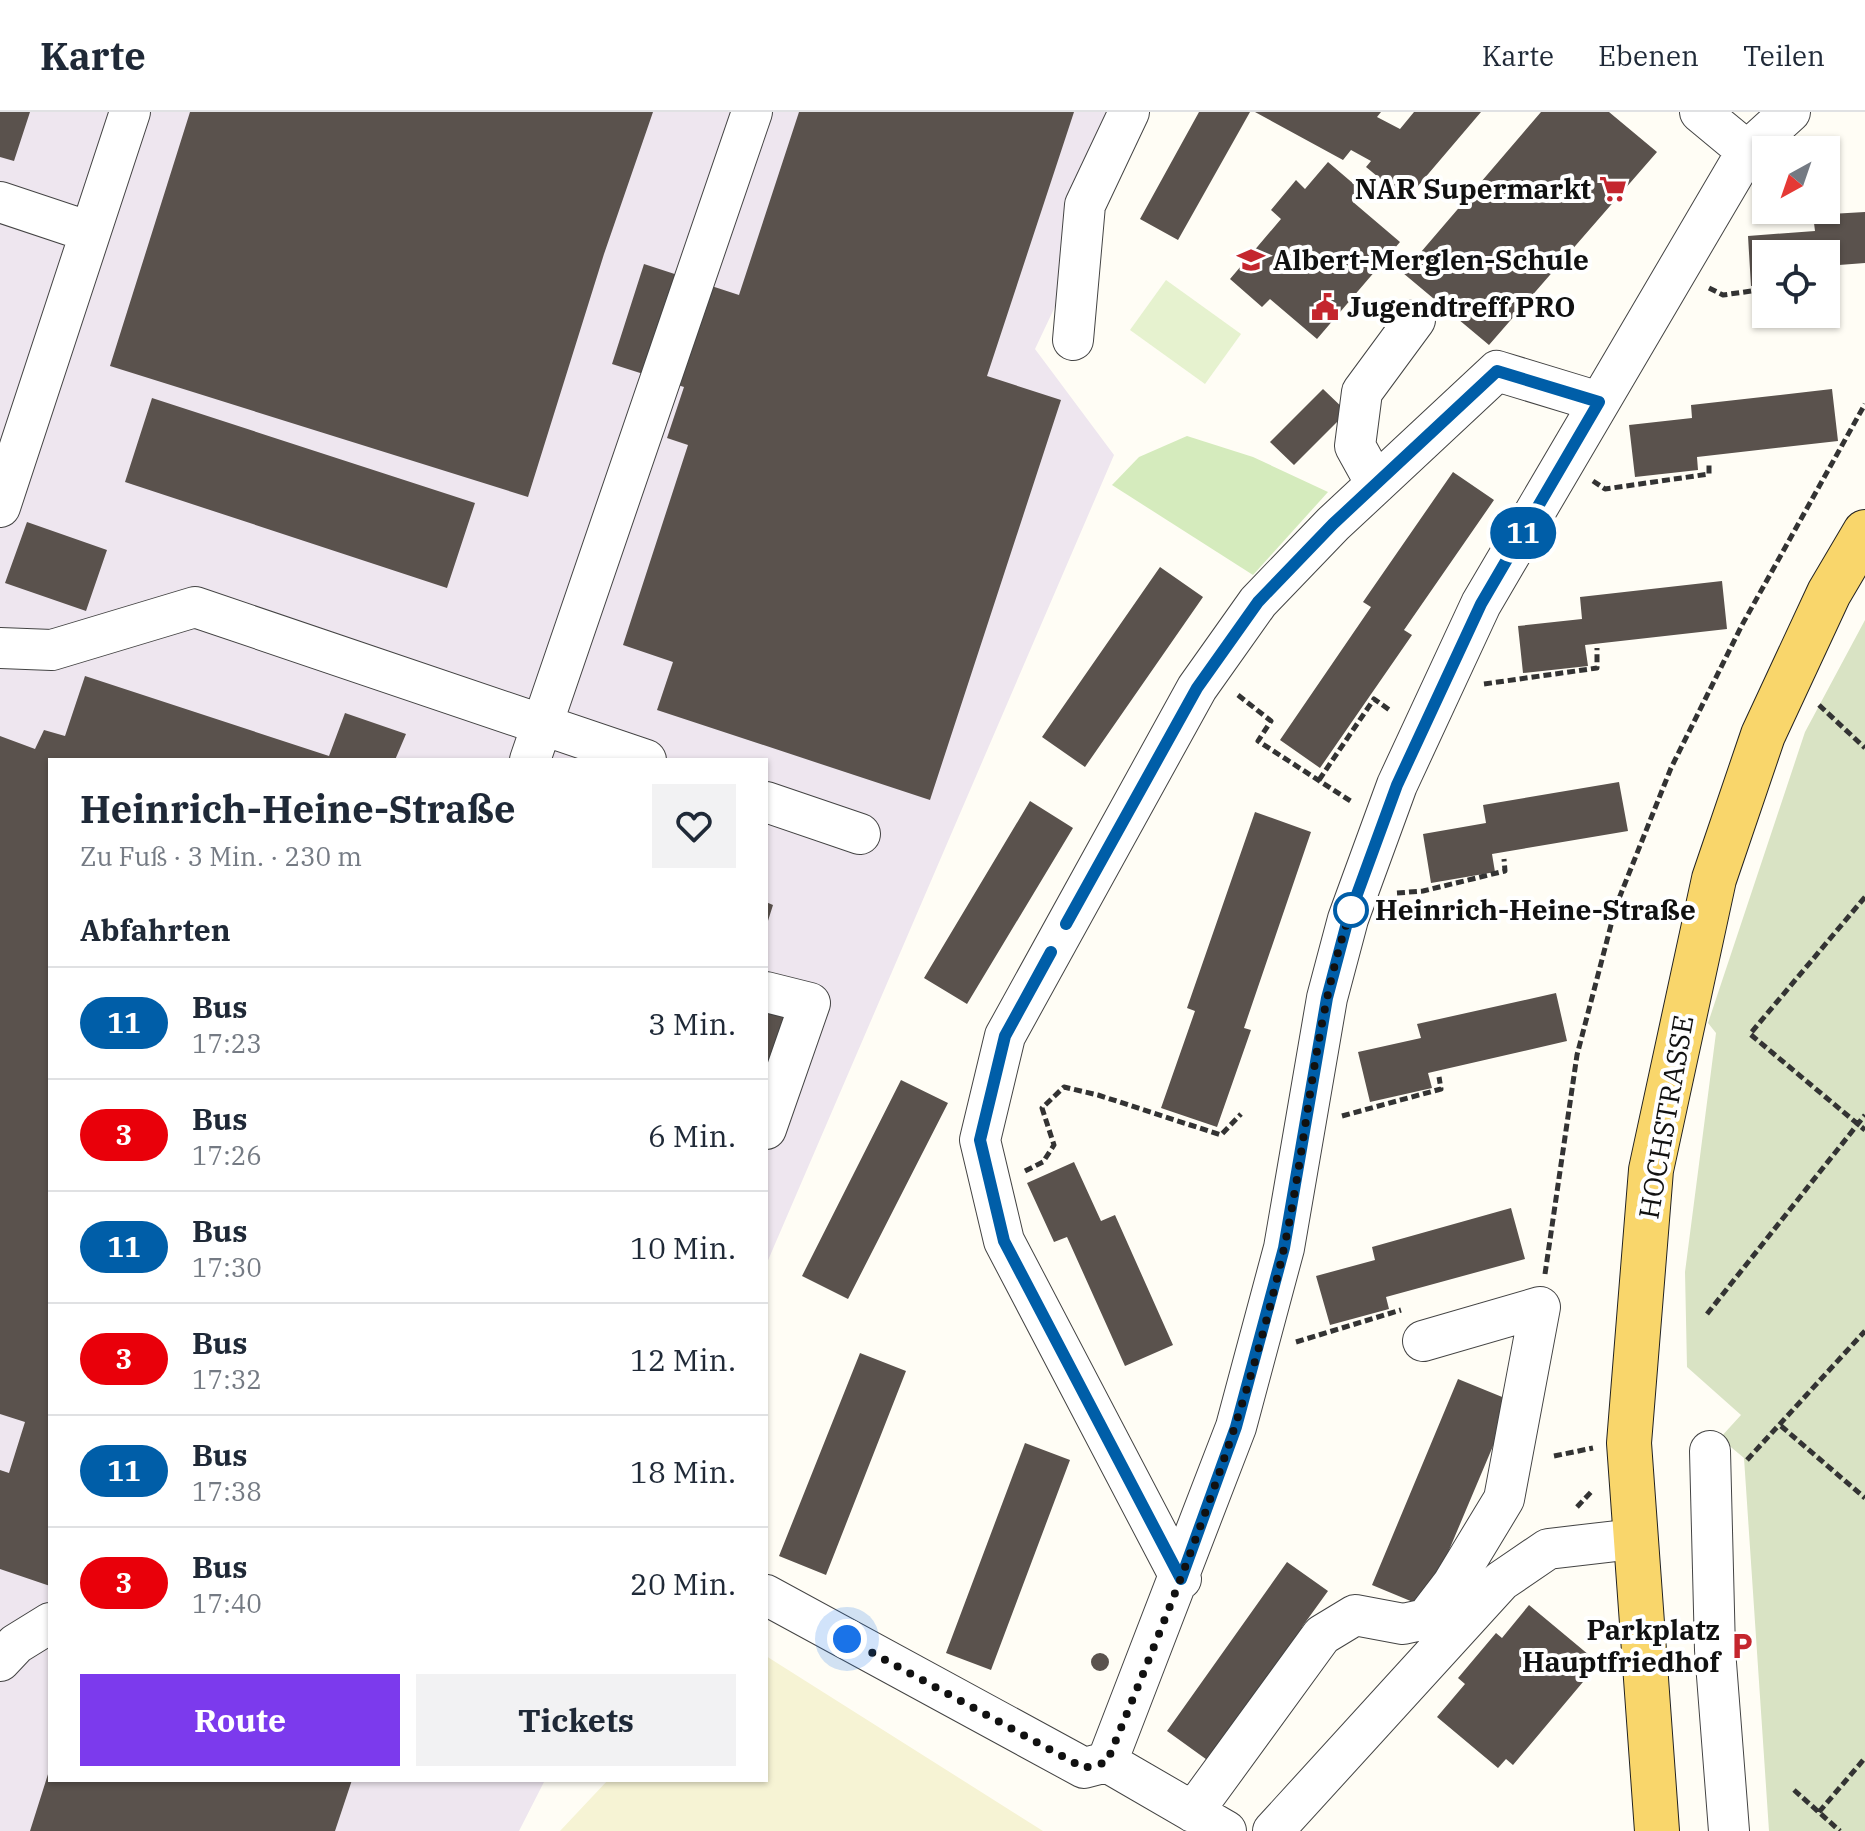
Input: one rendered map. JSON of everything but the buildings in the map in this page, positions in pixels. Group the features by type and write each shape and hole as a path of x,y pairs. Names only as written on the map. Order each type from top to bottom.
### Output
{"main road":[{"name":"HOCHSTRASSE","path":"1657,1831 1634,1539 1629,1428 1651,1170 1714,879 1763,735 1829,593 1865,532"}],"street":[{"path":"0,507 17,399 90,232 130,112"},
{"path":"536,742 752,112"},
{"path":"1073,340 1085,205 1129,112"},
{"path":"1700,112 1747,151"},
{"path":"1107,1762 1181,1579 1236,1427 1284,1248 1327,998 1348,919 1383,822 1481,604 1747,151 1790,112"},
{"path":"0,202 90,232"},
{"path":"1376,484 1355,446 1362,392 1415,320"},
{"path":"1181,1579 1004,1241 980,1140 1005,1036 1209,671 1258,602 1376,484 1497,371 1599,402"},
{"path":"0,648 52,650 195,607 536,742 634,758"},
{"path":"768,803 860,834"},
{"path":"768,992 810,1003 768,1123"},
{"path":"768,1596 1084,1768 1107,1762 1209,1821 1322,1635 1355,1615 1403,1624 1426,1619 1452,1585 1504,1499 1540,1307 1423,1341"},
{"path":"1710,1458 1715,1650 1729,1831"},
{"path":"1273,1831 1501,1581 1548,1549 1634,1539"},
{"path":"0,1661 16,1644 48,1624"}],"path":[{"path":"1723,295 1752,291"},
{"path":"1540,1307 1577,1055 1616,906 1671,768 1808,503 1865,404"},
{"path":"1605,489 1709,474 1709,462"},
{"path":"1494,682 1597,668 1597,648"},
{"path":"1209,671 1271,721 1258,741 1383,822"},
{"path":"1319,780 1374,699 1421,732"},
{"path":"1815,702 1865,748"},
{"path":"1402,895 1505,871 1504,859"},
{"path":"1865,897 1750,1034 1865,1130"},
{"path":"1340,1117 1441,1089 1439,1077"},
{"path":"1026,1171 1043,1162 1054,1145 1042,1108 1064,1087 1221,1135 1241,1114"},
{"path":"1707,1314 1865,1115"},
{"path":"1315,1336 1389,1314"},
{"path":"1710,1458 1750,1460 1865,1331"},
{"path":"1781,1426 1865,1498"},
{"path":"1554,1456 1597,1448 1597,1458"},
{"path":"1548,1549 1567,1518 1590,1495 1598,1480"},
{"path":"1819,1812 1865,1758"},
{"path":"1794,1790 1840,1831"}],"shaded area":[{"path":"0,112 1147,112 1035,349 1114,455 768,1260 768,758 48,758 48,1782 544,1782 519,1831 0,1831"},
{"path":"768,1657 1043,1831 560,1831 606,1782 768,1782"}],"green space":[{"path":"1166,280 1241,334 1205,384 1130,330"},
{"path":"1187,436 1253,457 1328,492 1253,575 1112,485 1139,457"},
{"path":"1865,620 1865,1831 1769,1831 1744,1458 1720,1438 1741,1415 1687,1367 1685,1272 1716,1033 1708,1023 1805,732"}],"bus line":[{"name":"11","path":"1051,952 1005,1036 980,1140 1004,1241 1181,1579 1236,1427 1284,1248 1318,1065 1327,998 1348,919 1397,785 1481,604 1599,402 1497,371 1333,524 1258,602 1197,688 1066,924"}],"place":[{"name":"NAR Supermarkt","path":"1613,189"},
{"name":"Albert-Merglen-Schule","path":"1251,260"},
{"name":"Jugendtreff PRO","path":"1325,307"},
{"name":"Heinrich-Heine-Straße","path":"1351,910"},
{"name":"Parkplatz Hauptfriedhof","path":"1742,1646"}],"route":[{"path":"847,1639 1084,1768 1107,1762 1181,1579 1236,1427 1284,1248 1318,1065 1327,998 1351,910"}]}
